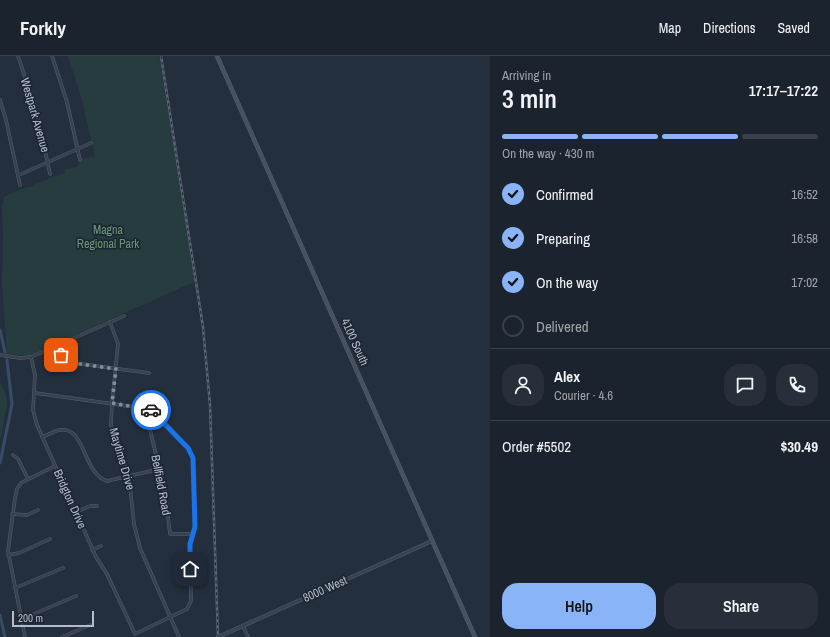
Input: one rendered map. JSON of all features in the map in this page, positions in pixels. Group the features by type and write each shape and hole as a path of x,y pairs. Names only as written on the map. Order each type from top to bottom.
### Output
{"main road":[{"name":"4100 South","path":"217,56 475,637"}],"street":[{"name":"Westpark Avenue","path":"18,56 36,110 50,174"},
{"path":"52,56 64,94 80,160"},
{"path":"0,100 19,175 20,185"},
{"path":"19,175 91,143"},
{"path":"2,356 20,358 31,357 124,316"},
{"name":"Maytime Drive","path":"110,322 118,344 111,426 129,477 137,540 179,637"},
{"path":"56,346 65,359 74,363 149,373"},
{"name":"Bridgton Drive","path":"31,357 35,375 35,417 42,437 92,550 107,574 134,634 170,618"},
{"path":"35,393 145,408 156,414 188,448 192,456 195,527 190,544 191,601 187,609 170,618"},
{"name":"Bellfield Road","path":"156,414 153,418 150,430 165,491 170,534 193,534"},
{"path":"42,437 61,430 72,432 78,438 92,468 98,476 107,481 160,470"},
{"path":"13,455 18,459 28,479"},
{"path":"25,637 8,555 12,514 17,489 28,479 55,466"},
{"path":"76,512 90,506 97,506"},
{"path":"12,514 27,514 38,510"},
{"path":"8,555 19,553 50,539"},
{"name":"8000 West","path":"218,637 432,541"},
{"path":"92,550 101,546"},
{"path":"15,588 63,568"},
{"path":"22,619 76,596"},
{"path":"62,637 90,624"},
{"path":"243,626 248,637"}],"green space":[{"name":"Magna Regional Park","path":"68,56 159,56 196,281 29,356 7,354 2,283 2,206 4,197 24,188 35,186 35,183 65,173 65,169 77,167 82,159 95,157 82,100"},
{"path":"0,383 6,395 7,406 0,440"}],"waterway":[{"path":"0,330 5,352"},
{"path":"0,463 12,404 7,360"},
{"path":"0,615 5,637"}],"railway":[{"path":"161,56 203,327 210,405 218,637"}],"way so far":[{"path":"61,355 65,359 74,363 116,369 112,403 151,410"}],"route":[{"path":"151,410 188,448 193,458 195,527 190,544 190,569"}]}
